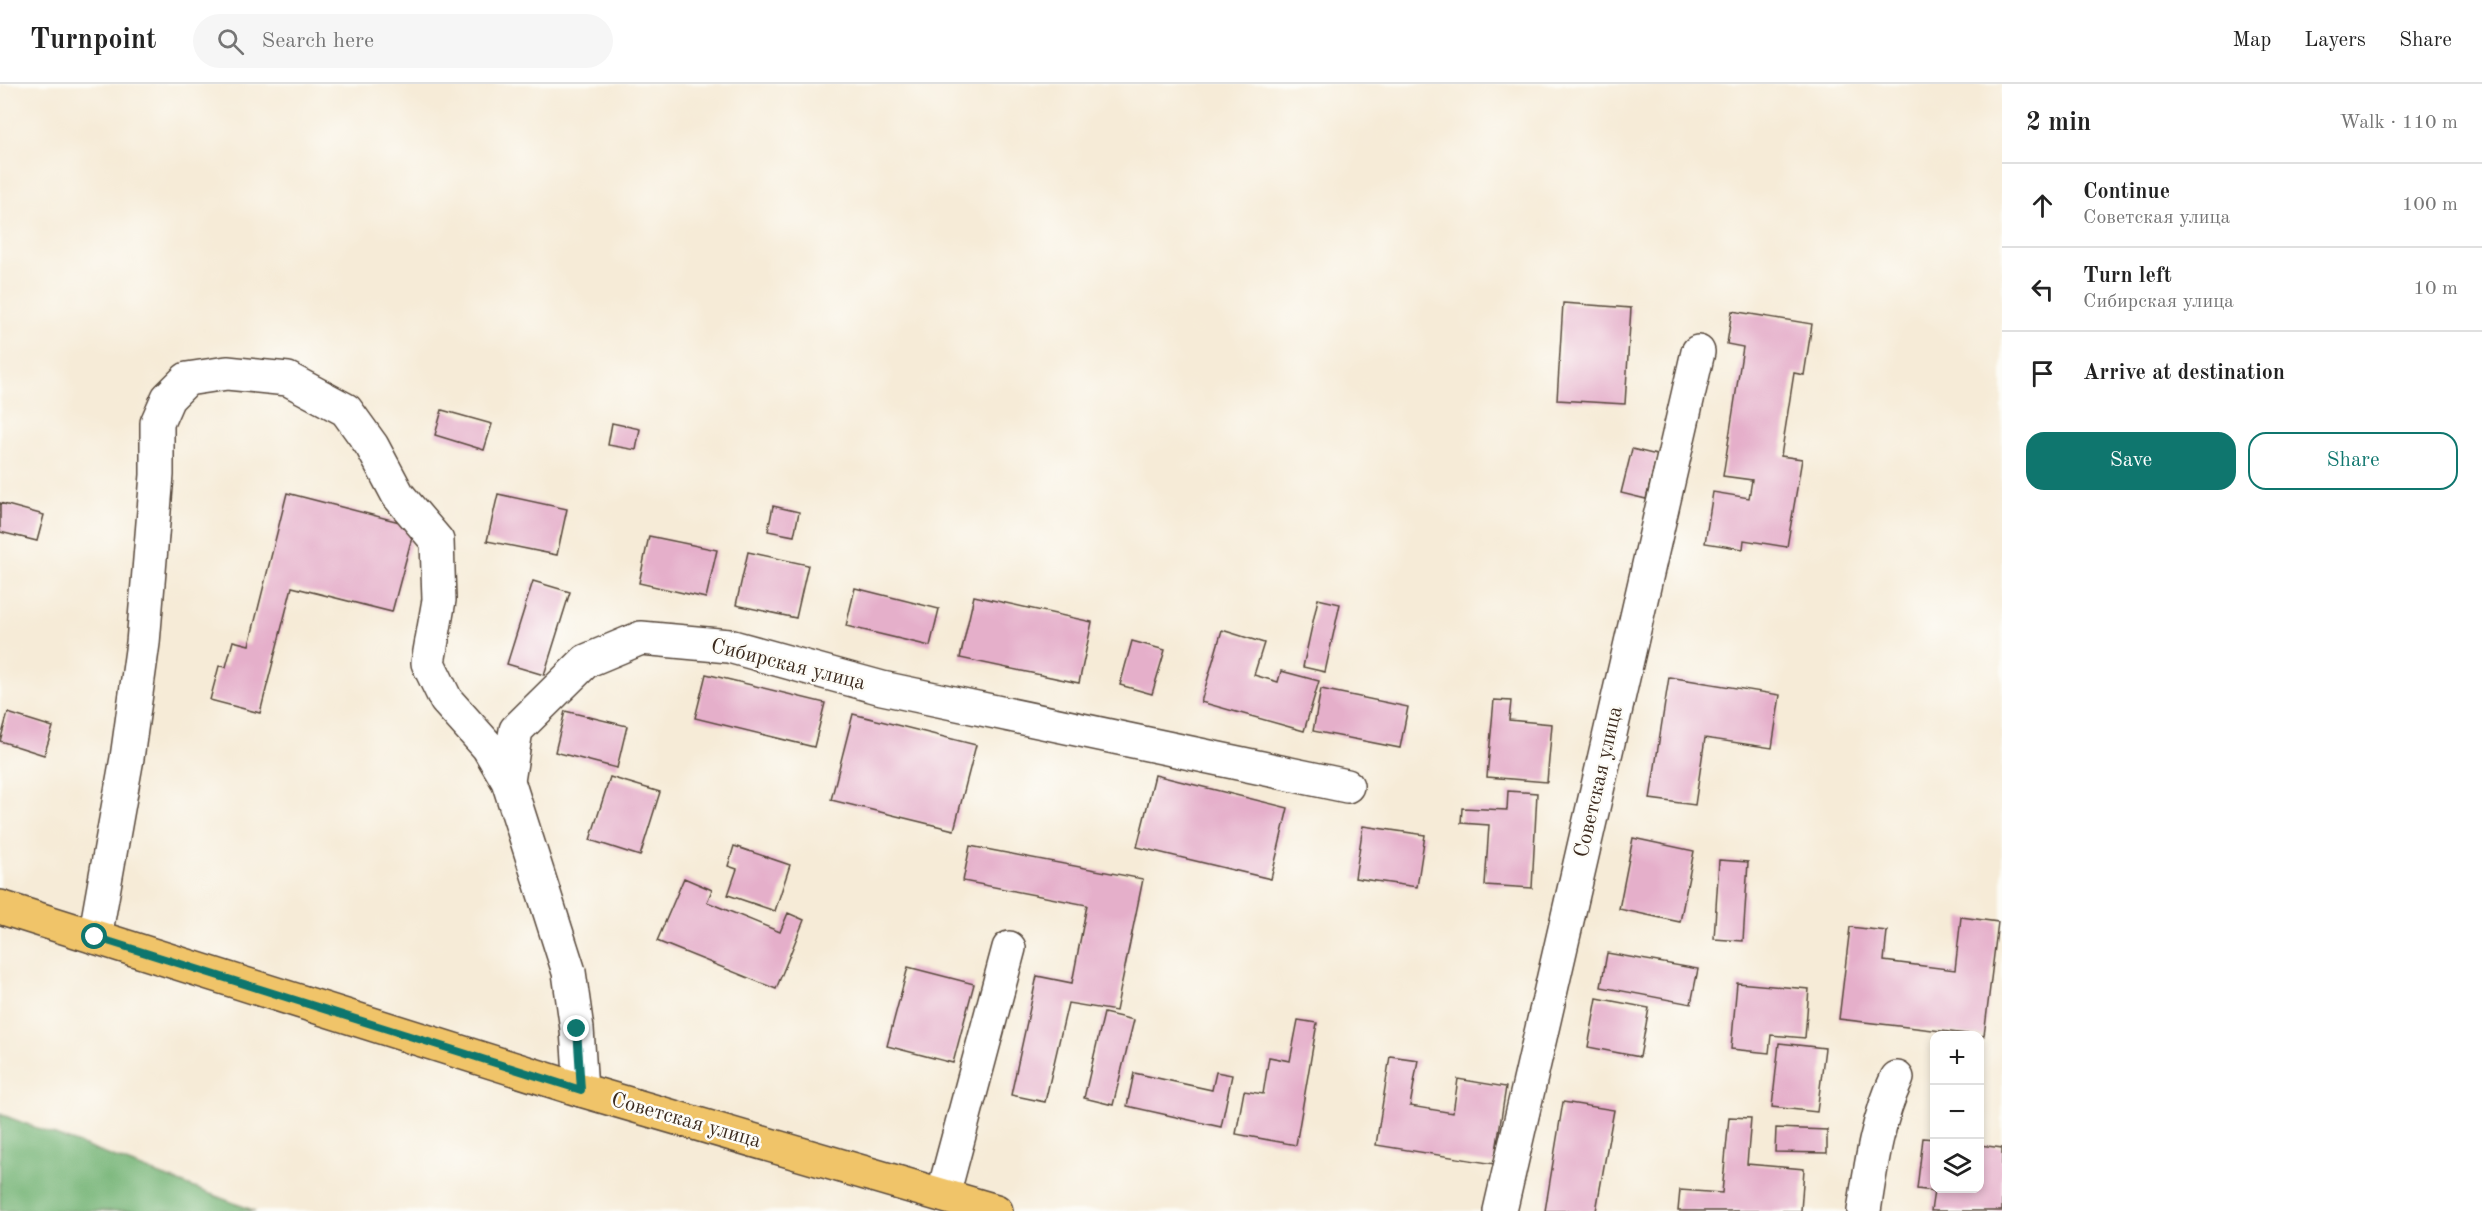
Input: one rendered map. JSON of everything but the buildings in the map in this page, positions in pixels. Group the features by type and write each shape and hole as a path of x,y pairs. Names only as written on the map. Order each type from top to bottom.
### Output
{"main road":[{"name":"Советская улица","path":"0,908 581,1090 996,1211"}],"street":[{"name":"Советская улица","path":"1500,1211 1698,352"},
{"path":"95,937 127,758 143,643 157,475 157,423 168,398 187,379 227,373 288,379 346,410 372,446 398,495 437,541 439,600 428,663 446,700 488,747 508,781"},
{"name":"Сибирская улица","path":"581,1090 577,1029 569,972 508,781 516,730 586,661 641,638 729,646 882,688 1347,786"},
{"path":"944,1195 1010,948"},
{"path":"1864,1211 1871,1163 1884,1106 1897,1078"}],"green space":[{"path":"0,1114 255,1211 0,1211"}],"route":[{"path":"95,937 581,1090 577,1029"}]}
